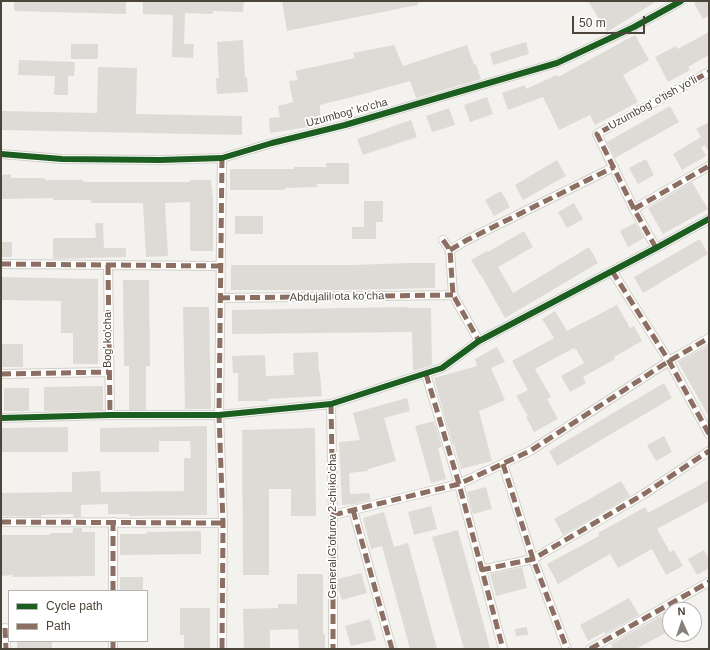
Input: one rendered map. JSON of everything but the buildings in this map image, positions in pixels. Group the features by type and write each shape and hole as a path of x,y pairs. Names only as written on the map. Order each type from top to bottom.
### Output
{"street":[{"name":"Uzumbog' ko'cha","path":"1,154 62,159 160,160 222,158 272,143 345,125 557,62 634,27 681,1"},
{"name":"Uzumbog' o'tish yo'li","path":"614,167 597,134 709,72"},
{"path":"222,158 219,415 222,524 222,649"},
{"path":"634,209 709,166"},
{"path":"450,250 467,240 614,167 634,209 656,248"},
{"path":"1,418 110,415 219,415 331,404 442,368 479,341 709,219"},
{"path":"443,240 450,250 453,295 479,341"},
{"path":"1,264 220,266"},
{"name":"Bog' ko'cha","path":"108,265 108,372 110,415"},
{"path":"612,271 669,361 709,434"},
{"name":"Abdujalil ota ko'cha","path":"220,298 453,295"},
{"path":"333,515 458,484 530,452 669,361 709,338"},
{"path":"1,374 108,372"},
{"path":"426,374 503,649"},
{"name":"General G'ofurov 2-chi ko'cha","path":"331,404 333,649"},
{"path":"481,570 533,559 644,494 709,451"},
{"path":"503,464 533,559 567,649"},
{"name":"General G'ofurov 2-chi ko'cha","path":"353,510 392,649"},
{"path":"1,522 222,524"},
{"path":"113,522 113,590"},
{"path":"590,649 709,582"},
{"path":"5,628 6,649"}],"marked path":[{"path":"656,248 634,209 597,134 709,72"},
{"path":"222,158 219,415 223,523 222,649"},
{"path":"634,209 709,166"},
{"path":"450,250 467,240 614,167"},
{"path":"443,240 450,250 453,295 479,341"},
{"path":"1,264 220,266"},
{"path":"108,265 110,415"},
{"path":"612,271 669,361 709,434"},
{"path":"220,298 453,295"},
{"path":"333,515 459,484 530,451 669,361 709,338"},
{"path":"1,374 108,372"},
{"path":"426,374 459,484 503,649"},
{"path":"331,404 333,649"},
{"path":"481,570 533,559 644,494 709,451"},
{"path":"503,464 533,559 567,649"},
{"path":"353,510 392,649"},
{"path":"1,522 223,523"},
{"path":"113,522 113,590"},
{"path":"590,649 709,582"},
{"path":"5,628 6,649"},
{"path":"113,642 113,649"}],"cycle path":[{"path":"1,154 62,159 160,160 222,158 272,143 345,125 557,63 634,27 681,1"},
{"path":"1,418 110,415 219,415 331,404 442,368 479,341 709,219"}]}
